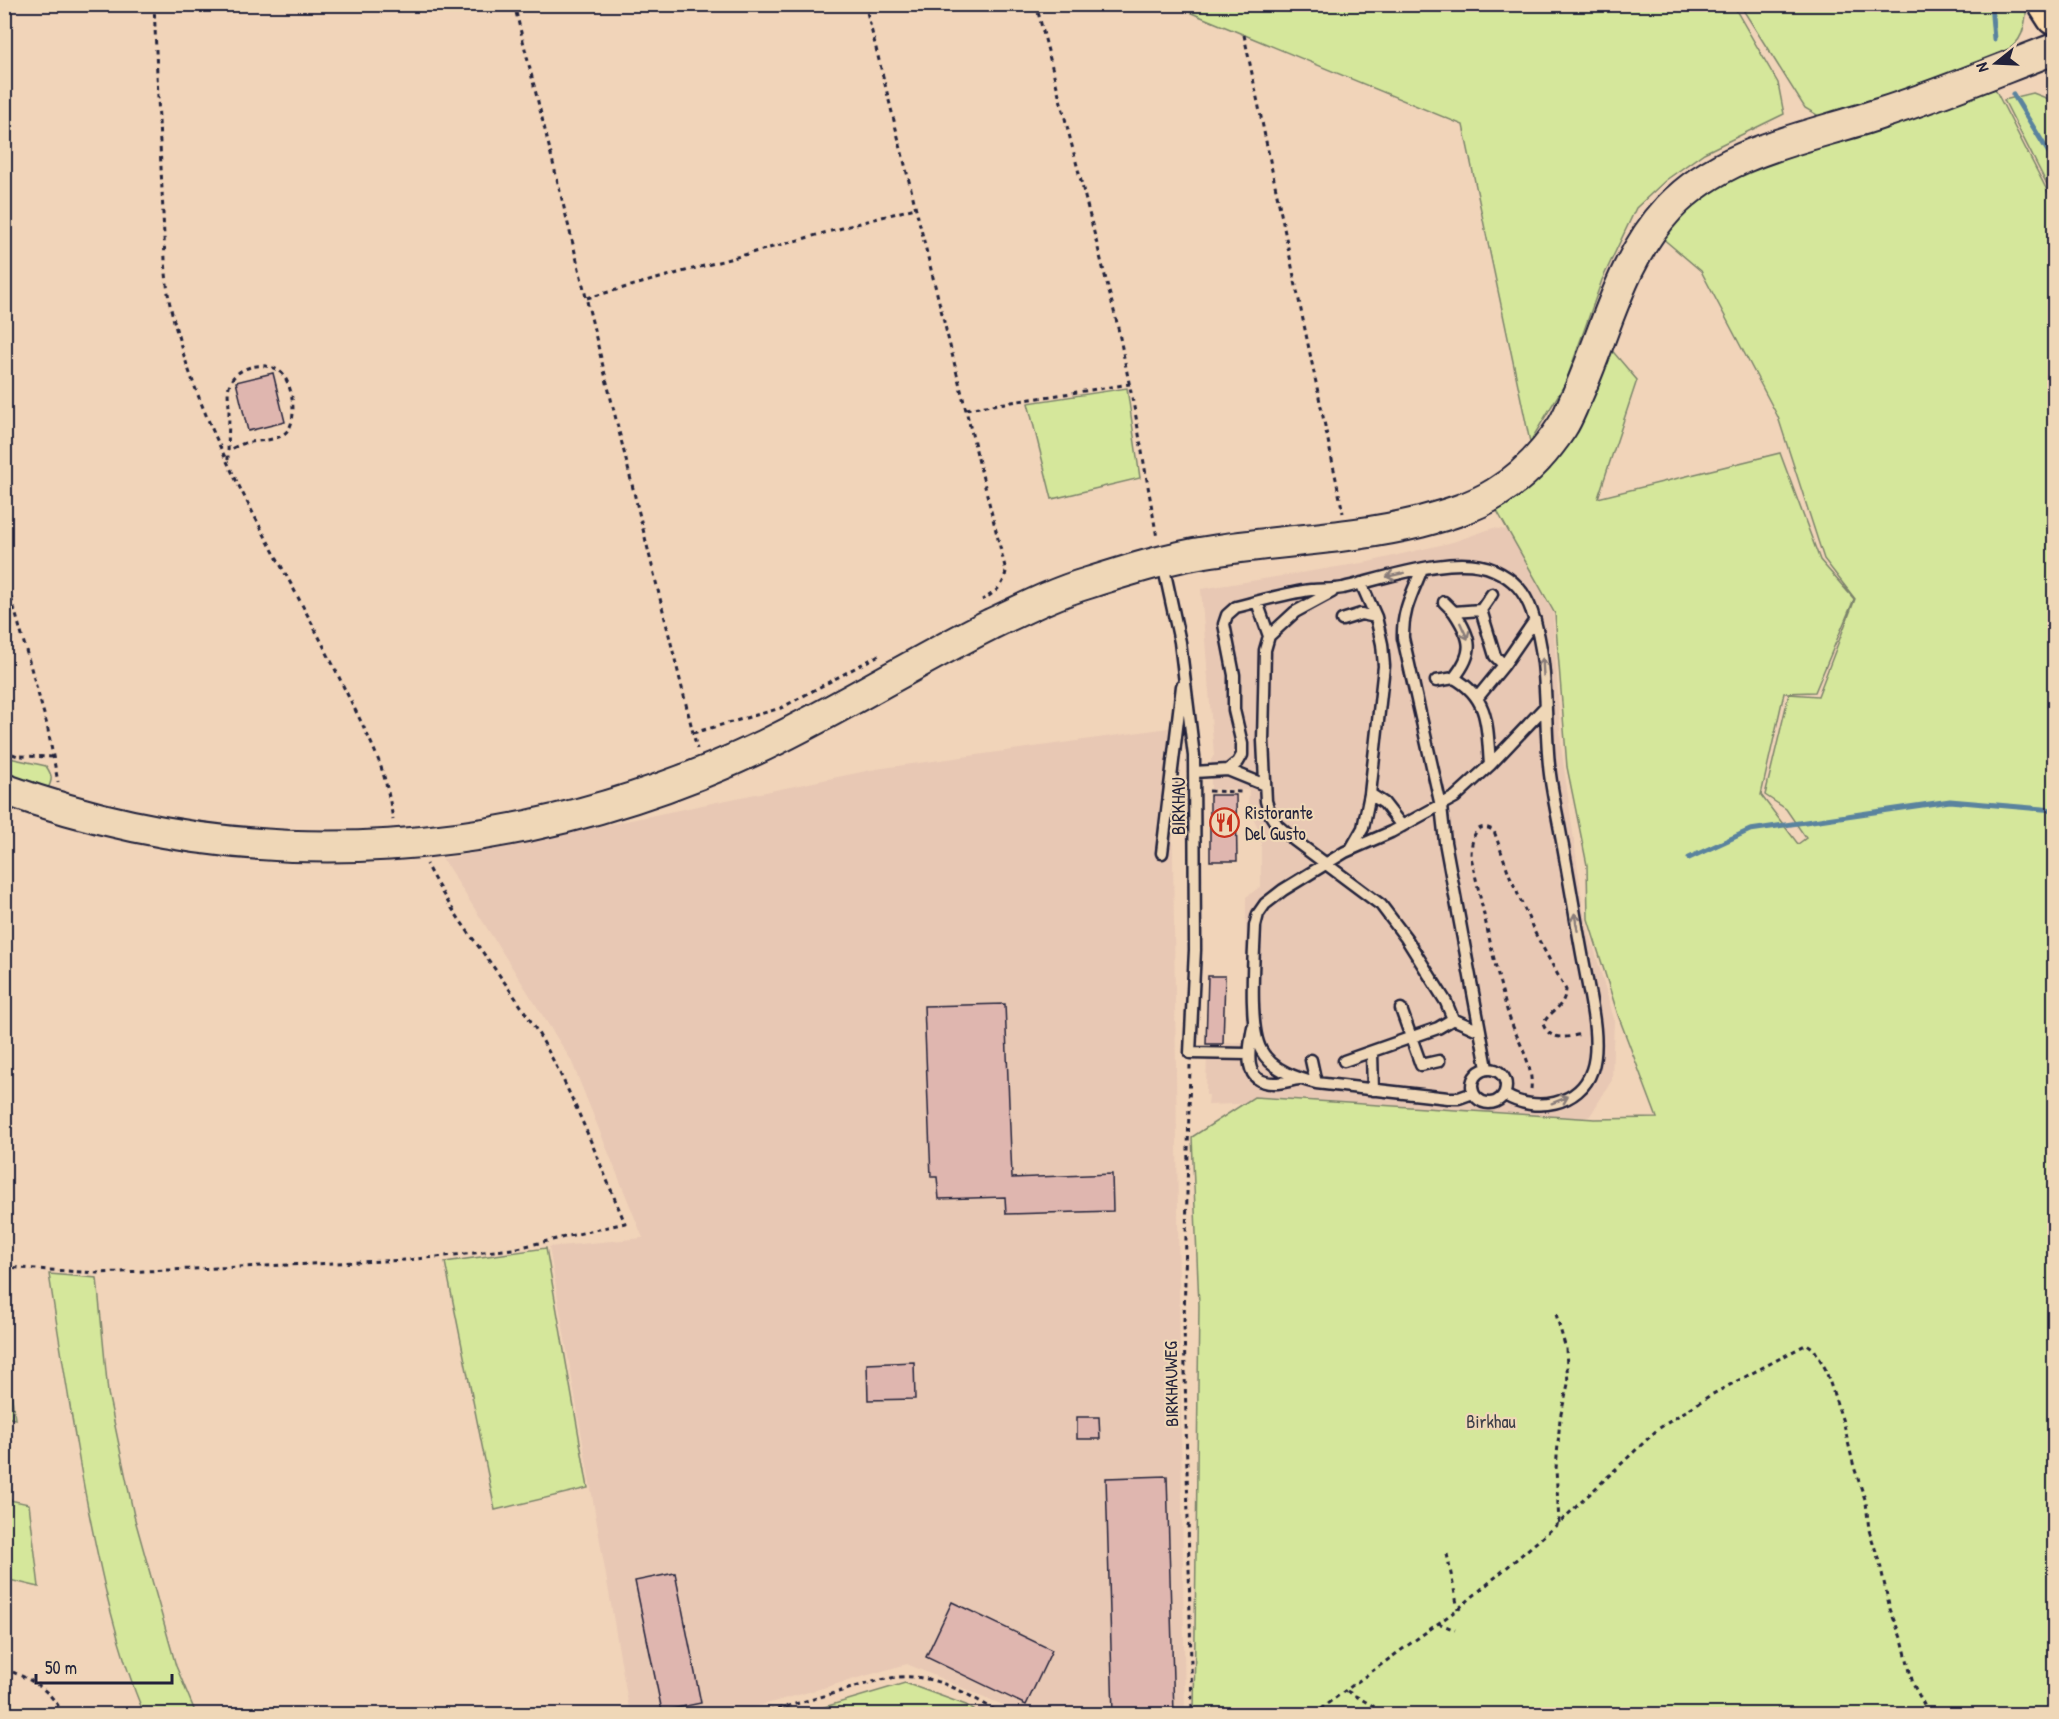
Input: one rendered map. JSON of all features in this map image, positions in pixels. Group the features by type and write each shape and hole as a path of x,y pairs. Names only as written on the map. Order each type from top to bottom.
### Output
{"main road":[{"path":"2045,4 2055,18"}],"street":[{"path":"4,789 132,826 207,838 273,845 343,847 407,844 480,836 585,813 671,785 768,743 1021,609 1075,587 1162,561 1216,550 1396,528 1449,514 1493,495 1529,467 1562,427 1585,377 1620,286 1641,245 1666,210 1686,192 1713,173 1750,154 1937,95 2055,49"}],"lane":[{"name":"BIRKHAU","path":"1162,561 1184,671 1194,756 1195,950 1190,1053"},
{"path":"1269,636 1295,612 1321,596 1340,588 1422,569 1466,564 1494,569 1524,591 1535,620 1543,657 1549,766 1594,1029 1595,1056 1592,1070 1582,1086 1560,1102 1543,1106 1525,1104 1505,1095"},
{"path":"1422,569 1405,609 1402,622 1403,638 1441,806 1444,842 1487,1068"},
{"path":"1351,849 1363,828 1370,794 1384,666 1376,617 1361,583"},
{"path":"1228,770 1242,755 1242,744 1234,710 1234,675 1224,624 1227,615 1236,607 1310,590 1340,588"},
{"path":"1481,610 1492,594"},
{"path":"1257,602 1269,636 1265,662 1263,741 1265,785 1270,813 1277,825 1297,835 1326,864 1382,905 1406,938 1446,1002 1453,1019 1480,1030"},
{"path":"1444,602 1454,612 1464,628 1471,646 1463,666 1454,678"},
{"path":"1481,610 1495,656 1504,664"},
{"path":"1454,612 1481,610"},
{"path":"1342,620 1361,614 1376,617"},
{"path":"1478,698 1535,620"},
{"path":"1162,853 1184,671"},
{"path":"1436,681 1454,678 1468,686 1478,698 1487,725 1490,765"},
{"path":"1299,1079 1275,1083 1258,1078 1249,1065 1248,1054 1254,1021 1255,926 1258,914 1265,904 1283,890 1351,849 1402,826 1455,797 1490,765 1545,706"},
{"path":"1194,772 1228,770 1265,785"},
{"path":"1370,794 1384,803 1402,826"},
{"path":"1254,983 1266,983"},
{"path":"1401,1009 1421,1065 1439,1060"},
{"path":"1344,1061 1438,1028 1453,1019"},
{"path":"1254,1021 1261,1050 1284,1072 1299,1079 1316,1083 1448,1098 1459,1098 1473,1093"},
{"path":"1372,1052 1373,1090"},
{"path":"1190,1053 1248,1054"},
{"path":"1311,1060 1316,1083"},
{"path":"1487,1068 1500,1071 1504,1076 1507,1089 1505,1095 1495,1103 1489,1104 1477,1098 1473,1093 1473,1080 1481,1070 1487,1068"}],"path":[{"path":"5,1267 98,1273 407,1260 513,1249 625,1223 569,1092 540,1037 465,928 427,867 407,844 378,759 307,611 257,522 204,412 187,364 169,299 164,248 154,4"},
{"path":"514,4 693,733 781,708 886,651"},
{"path":"865,4 1006,571 1005,580 1000,589 981,600"},
{"path":"1036,4 1117,323 1162,561"},
{"path":"1244,35 1342,509"},
{"path":"587,298 915,208"},
{"path":"228,450 243,444 278,438 287,432 293,422 294,413 287,381 280,371 264,365 246,369 234,376 228,388 228,450 228,462"},
{"path":"966,409 1130,384"},
{"path":"4,572 54,757 18,756 4,751"},
{"path":"1525,1104 1532,1089 1532,1080 1507,1012 1471,857 1471,840 1474,833 1481,828 1494,831 1509,874 1535,933 1566,990 1560,1006 1546,1017 1543,1024 1545,1030 1557,1038 1571,1037 1594,1029"},
{"name":"BIRKHAUWEG","path":"1190,1053 1184,1322 1192,1714"},
{"path":"1556,1314 1566,1349 1568,1384 1560,1418 1556,1469 1559,1523"},
{"path":"1313,1714 1458,1609 1559,1523 1658,1429 1709,1396 1807,1344 1814,1349 1825,1368 1844,1425 1854,1467 1866,1502 1869,1530 1880,1564 1890,1609 1903,1643 1913,1684 1929,1714"},
{"path":"1447,1554 1458,1609"},
{"path":"1438,1623 1455,1630"},
{"path":"4,1669 27,1677 46,1689 63,1714"},
{"path":"760,1714 859,1686 893,1678 913,1677 964,1692 1002,1714"},
{"path":"1347,1691 1387,1714"}],"shaded area":[{"path":"1493,528 1508,530 1553,613 1561,746 1584,913 1614,1019 1612,1080 1590,1116 1542,1130 1259,1103 1208,1105 1209,1095 1206,1095 1207,1044 1245,1042 1246,897 1261,886 1261,835 1248,806 1249,790 1211,789 1211,760 1214,755 1201,589 1368,562 1453,542"},
{"path":"1169,728 1173,856 1185,1714 1024,1714 907,1664 731,1714 630,1714 549,1247 643,1238 571,1060 443,859 876,769"}],"green space":[{"path":"1172,5 1733,5 1778,83 1784,114 1704,153 1666,180 1636,208 1602,280 1565,384 1530,442 1463,125"},
{"path":"1740,5 2027,5 2019,40 1990,62 1822,118 1805,108"},
{"name":"Birkhau","path":"1995,89 2054,204 2054,1714 1194,1714 1199,1305 1192,1137 1254,1097 1595,1119 1657,1118 1618,1015 1588,919 1587,865 1567,767 1555,614 1496,509 1550,469 1609,347 1637,380 1598,498 1780,453 1820,560 1854,599 1815,692 1784,693 1761,795 1798,844 1806,838 1786,809 1765,795 1789,694 1818,696 1855,599 1824,559 1778,417 1701,271 1661,237 1698,196 1771,158"},
{"path":"2033,93 2054,101 2054,198 2004,100"},
{"path":"1127,388 1140,478 1052,499 1028,403"},
{"path":"5,757 46,766 51,777 48,788 5,779"},
{"path":"546,1248 588,1488 495,1510 445,1262"},
{"path":"49,1274 97,1278 108,1393 134,1516 176,1666 196,1714 144,1714 134,1689 118,1639 88,1508"},
{"path":"6,1357 15,1419 5,1417"},
{"path":"5,1499 29,1504 39,1587 5,1579"},
{"path":"905,1683 966,1705 980,1714 801,1714"}],"building":[{"path":"273,373 285,422 248,431 236,382"},
{"path":"1210,795 1236,795 1237,861 1210,861"},
{"path":"1208,976 1225,976 1223,1044 1206,1044"},
{"path":"1005,1004 1012,1178 1112,1174 1113,1211 1006,1214 1005,1197 939,1199 937,1177 931,1177 924,1006"},
{"path":"914,1362 915,1399 868,1400 867,1364"},
{"path":"1077,1417 1099,1417 1100,1439 1077,1439"},
{"path":"1167,1476 1174,1714 1113,1714 1106,1478"},
{"path":"675,1573 701,1703 662,1711 635,1581"},
{"path":"952,1602 1052,1650 1026,1705 926,1657"}],"waterway":[{"path":"1991,4 1994,39"},
{"path":"2013,94 2054,161"},
{"path":"1689,858 1750,830 1950,801 2054,810"}],"place":[{"name":"Ristorante Del Gusto","path":"1224,822"}]}
